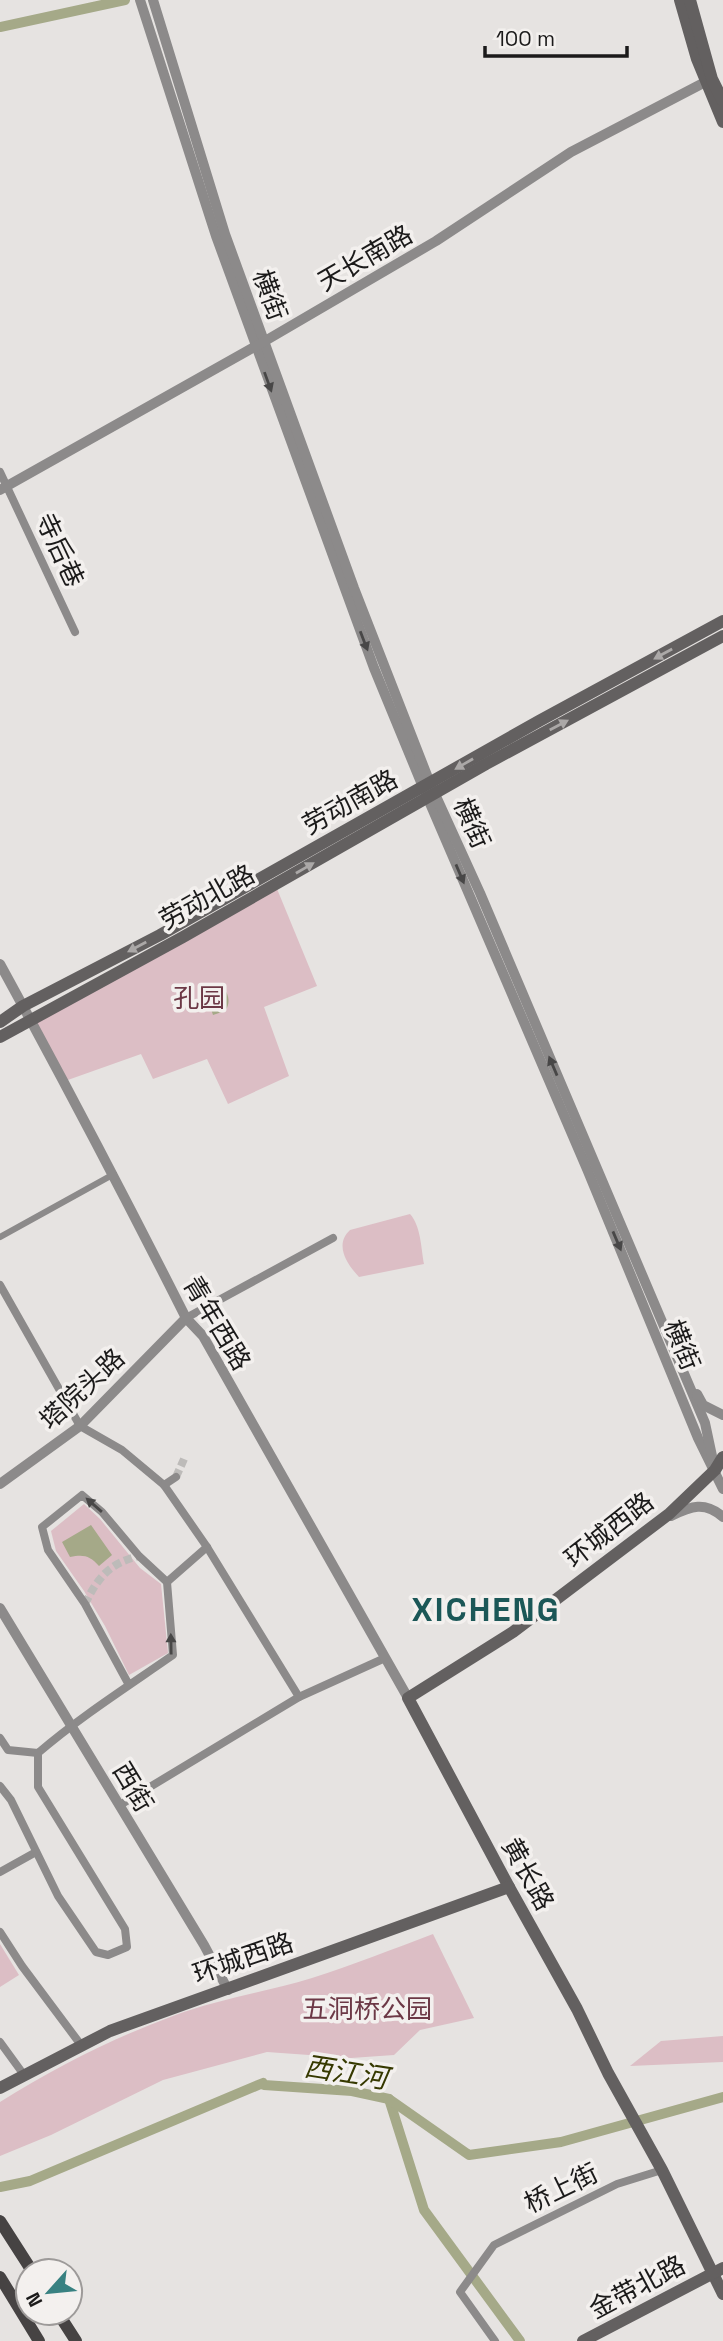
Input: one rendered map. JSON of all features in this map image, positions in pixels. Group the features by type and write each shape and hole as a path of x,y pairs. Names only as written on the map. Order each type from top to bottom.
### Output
{"main road":[{"path":"680,0 723,122"},
{"path":"690,0 708,80 723,101"},
{"name":"劳动南路","path":"429,790 723,621"},
{"name":"劳动南路","path":"0,1021 23,1006 723,636"},
{"name":"劳动北路","path":"0,1037 183,937 429,790"},
{"name":"环城西路","path":"408,1698 513,1632 658,1522 715,1470 723,1457"},
{"name":"黄长路","path":"408,1698 662,2170"},
{"name":"环城西路","path":"0,2088 110,2031 181,2003 228,1990 509,1887"},
{"path":"662,2170 717,2270 723,2294"},
{"path":"0,2221 23,2257"},
{"name":"金带北路","path":"583,2341 717,2270"},
{"path":"2,2284 39,2341"}],"street":[{"name":"横街","path":"140,0 216,236 260,343 429,790 705,1423 715,1470"},
{"name":"横街","path":"154,5 260,343"},
{"name":"天长南路","path":"3,488 436,241 571,152 708,80"},
{"name":"寺后巷","path":"0,471 3,488 75,632"},
{"name":"青年西路","path":"0,964 114,1174 186,1318 203,1336 408,1698"},
{"name":"横街","path":"569,1114 698,1438 715,1470"},
{"path":"0,1237 114,1174"},
{"path":"186,1318 333,1238"},
{"path":"0,1285 80,1426 122,1450 164,1485 207,1547 299,1697"},
{"name":"塔院头路","path":"0,1484 80,1426 186,1318"},
{"path":"683,1374 704,1405 723,1415"},
{"path":"715,1470 723,1489"},
{"path":"164,1485 176,1477"},
{"path":"0,1738 8,1750 38,1753 71,1725 173,1656 167,1581 139,1556 102,1512 82,1495 42,1527 48,1550 85,1604 130,1685"},
{"path":"658,1522 691,1506 713,1508 723,1517"},
{"path":"167,1581 207,1547"},
{"name":"西街","path":"0,1608 228,1990"},
{"path":"120,1805 299,1697 385,1658"},
{"path":"0,1786 11,1800 58,1896 96,1952 108,1955 127,1947 125,1929 38,1787 38,1753"},
{"path":"0,1872 36,1852"},
{"path":"0,1932 81,2045"},
{"path":"0,2042 24,2075"},
{"name":"桥上街","path":"495,2341 460,2292 494,2245 581,2200 617,2184 662,2170"}],"green space":[{"name":"孔园","path":"275,884 317,986 264,1007 289,1076 228,1104 207,1059 153,1079 141,1054 65,1081 30,1019"},
{"path":"410,1214 418,1231 424,1264 359,1277 344,1254 345,1236 350,1230"},
{"path":"84,1504 100,1519 140,1568 161,1584 168,1653 129,1675 105,1626 56,1551 51,1531"},
{"name":"五洞桥公园","path":"433,1934 474,2018 420,2030 394,2055 351,2058 267,2052 163,2080 51,2135 0,2156 0,2102 84,2054 190,2010 312,1978"},
{"path":"0,1944 19,1975 0,1987"},
{"path":"723,2036 723,2062 630,2066 661,2041"}],"shaded area":[{"path":"217,984 226,992 228,1004 225,1011 213,1015 204,988"},
{"path":"91,1525 112,1555 99,1566 86,1557 70,1557 62,1542"}],"waterway":[{"path":"0,27 125,0"},
{"name":"西江河","path":"0,2187 30,2181 263,2083 352,2091 389,2099 469,2155 561,2142 723,2097"},
{"path":"389,2099 424,2210 520,2341"}],"tunnel":[{"path":"176,1477 184,1459"},
{"path":"85,1604 106,1572 139,1556"}],"district":[{"name":"XICHENG","path":"486,1609"}]}
